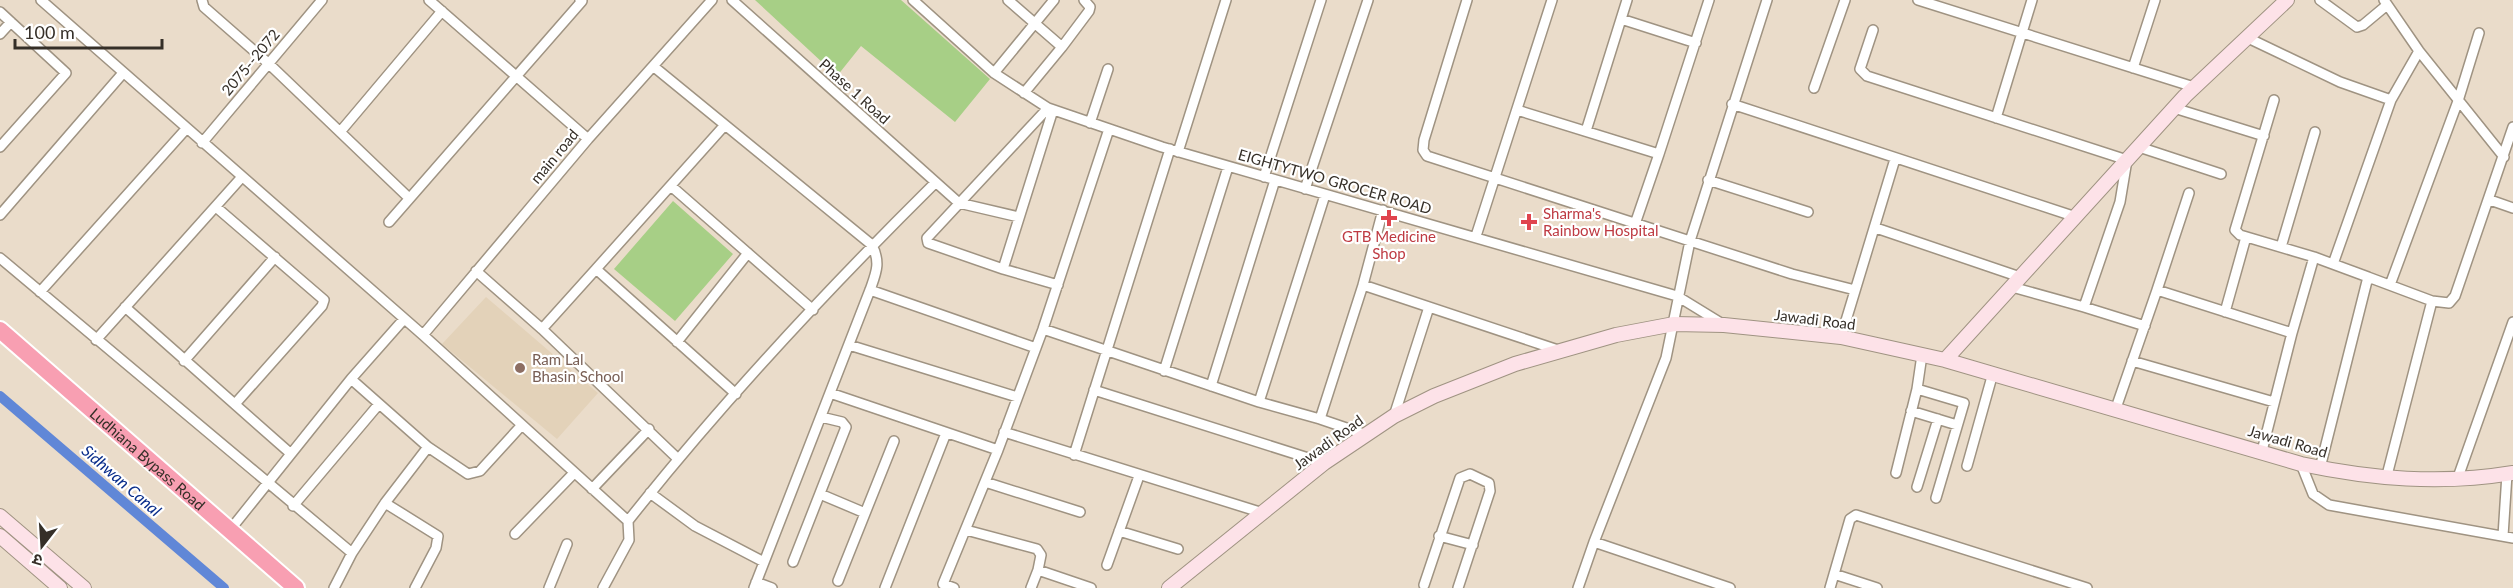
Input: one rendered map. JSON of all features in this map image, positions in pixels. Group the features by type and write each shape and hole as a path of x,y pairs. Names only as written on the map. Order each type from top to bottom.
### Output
{"highway":[{"name":"Ludhiana Bypass Road","path":"0,330 296,588"},
{"name":"Ludhiana Bypass Road","path":"0,344 280,588"}],"street":[{"path":"41,0 423,335 628,521"},
{"path":"202,0 204,7 268,63 409,198"},
{"name":"2075--2072","path":"202,143 322,0"},
{"path":"429,0 588,139"},
{"path":"389,222 581,0"},
{"name":"main road","path":"423,335 588,139 712,0"},
{"name":"Phase 1 Road","path":"732,0 959,203"},
{"name":"EIGHTYTWO GROCER ROAD","path":"913,0 994,73 1050,109 1174,151 1476,236 1677,296 1724,325"},
{"path":"1008,0 1062,47"},
{"path":"994,73 1054,0"},
{"path":"1024,93 1088,13 1089,7 1084,0"},
{"path":"1074,455 1106,351 1226,0"},
{"path":"1264,177 1321,0"},
{"path":"1305,189 1368,0"},
{"path":"1467,0 1423,150 1431,157 1792,274 1855,290"},
{"path":"1476,236 1552,0"},
{"path":"1586,131 1627,0"},
{"path":"1635,224 1709,0"},
{"path":"1578,588 1667,354 1690,241 1767,0"},
{"path":"1814,88 1845,0"},
{"path":"1918,0 2194,87"},
{"path":"1996,118 2031,0"},
{"path":"2133,68 2155,0"},
{"path":"1945,360 2174,108 2287,0"},
{"path":"2320,0 2357,27 2363,25 2386,3 2419,51 2504,157"},
{"path":"340,132 442,11"},
{"path":"0,12 66,73 64,78 0,147"},
{"path":"1621,19 1695,43"},
{"path":"0,34 11,22"},
{"path":"1873,30 1861,63 1862,73 2127,160"},
{"path":"2390,285 2458,101 2479,33"},
{"path":"2248,38 2340,82 2391,100"},
{"path":"2333,264 2391,100 2419,51"},
{"path":"654,66 724,126 872,245 879,262 755,585 772,588"},
{"path":"1090,123 1108,69"},
{"path":"0,215 123,73"},
{"path":"2274,100 2235,226 2238,233 2333,264 2432,301 2452,301 2511,143 2513,127"},
{"path":"1732,104 2076,217"},
{"path":"2174,108 2264,136"},
{"path":"1050,109 931,232 926,241 1003,269 1058,285"},
{"path":"1003,269 1050,109"},
{"path":"1517,110 1659,154"},
{"path":"542,329 724,126"},
{"path":"40,292 186,129"},
{"path":"954,588 942,586 998,450 1043,329 1109,129"},
{"path":"2281,247 2316,132"},
{"path":"2139,147 2221,174"},
{"path":"1841,337 1876,228 1895,159"},
{"path":"2084,307 2120,202 2127,160"},
{"path":"1164,371 1228,167"},
{"path":"96,340 242,178"},
{"path":"1211,386 1275,180"},
{"path":"1708,180 1808,212"},
{"path":"603,588 629,540 628,521 677,458 872,245 935,183"},
{"path":"671,186 813,310"},
{"path":"2116,408 2189,193"},
{"path":"1259,402 1325,195"},
{"path":"2490,200 2513,208"},
{"path":"959,203 1019,217"},
{"path":"216,207 324,300 234,404"},
{"path":"1320,419 1363,285 1383,210"},
{"path":"1876,228 2084,307 2145,326"},
{"path":"2225,312 2246,237"},
{"path":"677,342 748,253"},
{"path":"184,361 275,257"},
{"path":"2262,451 2313,257"},
{"path":"0,258 293,506 352,553"},
{"path":"596,269 736,394"},
{"path":"476,272 542,329 677,458"},
{"path":"2320,468 2368,277"},
{"path":"1363,285 1561,351"},
{"path":"870,290 1035,348"},
{"path":"2157,290 2292,333"},
{"path":"2386,478 2432,301"},
{"path":"125,307 290,453"},
{"path":"1394,416 1429,307"},
{"path":"230,530 351,379 404,319"},
{"path":"2457,480 2513,322"},
{"name":"Jawadi Road","path":"1169,588 1324,463 1394,416 1469,381 1616,335 1674,324 1724,325 1841,337 1945,360 2320,468 2386,478 2457,480 2510,474"},
{"path":"1043,329 1101,347 1106,351 1164,371 1320,419 1364,435"},
{"path":"849,345 1017,396"},
{"path":"1896,473 1917,388 1922,355"},
{"path":"2132,361 2274,402"},
{"path":"1967,466 1993,373"},
{"path":"351,379 428,447 465,473 476,474 521,426"},
{"path":"1917,388 1964,403 1936,498"},
{"path":"1094,390 1324,463"},
{"path":"830,393 998,450"},
{"path":"293,506 379,404"},
{"path":"1911,411 1958,425"},
{"path":"794,562 846,427 842,422 821,417"},
{"path":"1917,487 1938,419"},
{"path":"591,489 649,429"},
{"path":"885,588 946,432"},
{"path":"1004,432 1263,513"},
{"path":"838,581 894,441"},
{"path":"334,588 352,553 385,503 428,447"},
{"path":"2301,464 2313,494 2329,505 2513,538"},
{"path":"515,534 574,473"},
{"path":"1424,585 1460,478 1470,474 1490,486 1458,588"},
{"path":"2502,536 2510,474"},
{"path":"1107,565 1139,476"},
{"path":"985,482 1080,512"},
{"path":"650,493 695,526 764,562"},
{"path":"820,494 865,513"},
{"path":"385,503 438,536 436,548 415,588"},
{"path":"0,516 84,588"},
{"path":"1830,588 1850,519 1853,516 1862,516 2087,588"},
{"path":"966,530 1037,549 1041,555 1031,588"},
{"path":"1119,531 1178,549"},
{"path":"0,536 59,588"},
{"path":"1439,536 1473,545"},
{"path":"1594,542 1729,588"},
{"path":"549,588 567,544"},
{"path":"1038,570 1090,588"},
{"path":"1834,574 1877,588"}],"shaded area":[{"name":"Ram Lal Bhasin School","path":"486,297 598,393 557,439 442,344"}],"green space":[{"path":"755,0 901,0 990,79 955,122 861,46 837,76"},
{"path":"673,201 733,254 675,321 614,269"}],"waterway":[{"name":"Sidhwan Canal","path":"0,396 224,588"}],"place":[{"name":"GTB Medicine Shop","path":"1389,218"},
{"name":"Sharma's Rainbow Hospital","path":"1529,222"},
{"name":"Ram Lal Bhasin School","path":"520,368"}]}
